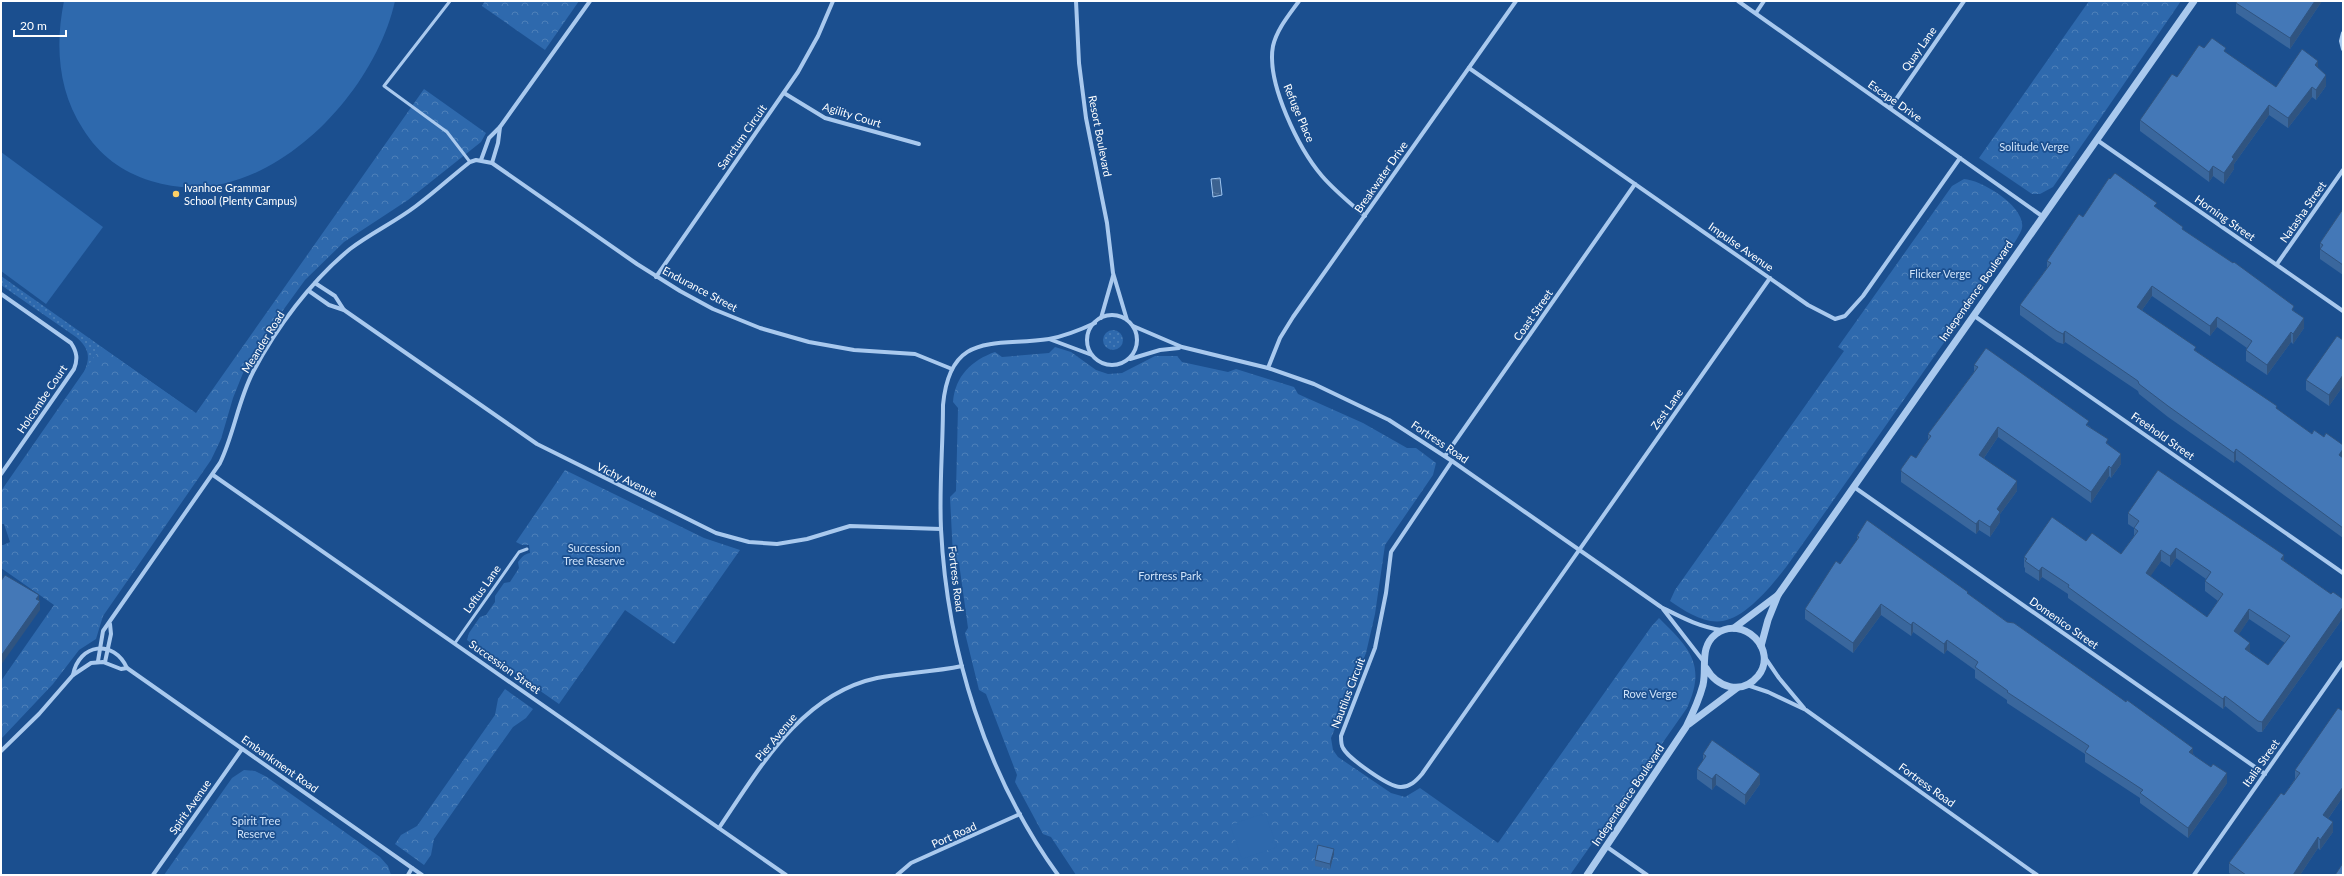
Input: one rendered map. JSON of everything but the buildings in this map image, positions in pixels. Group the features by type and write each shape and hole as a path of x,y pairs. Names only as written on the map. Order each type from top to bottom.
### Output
{"street":[{"path":"481,160 490,138 500,127 590,1"},
{"name":"Sanctum Circuit","path":"656,276 784,93 818,36 833,1"},
{"name":"Resort Boulevard","path":"1076,1 1083,98 1107,223 1113,273 1127,320"},
{"name":"Refuge Place","path":"1299,1 1281,27 1273,47 1273,69 1278,89 1291,124 1309,158 1335,190 1365,216"},
{"name":"Breakwater Drive","path":"1268,368 1285,330 1516,1"},
{"name":"Escape Drive","path":"1738,1 2042,216"},
{"path":"1756,13 1764,1"},
{"name":"Quay Lane","path":"1890,108 1964,1"},
{"name":"Independence Boulevard","path":"1761,646 1768,620 1778,595 2194,1"},
{"path":"2343,33 2341,41 2343,49"},
{"name":"Impulse Avenue","path":"1469,68 1823,315 1835,319 1845,316 1863,296 1960,158"},
{"name":"Agility Court","path":"784,93 825,118 919,144"},
{"path":"492,163 498,143 500,127"},
{"name":"Horning Street","path":"2097,140 2343,311"},
{"name":"Meander Road","path":"98,661 103,631 110,624 213,475 226,451 241,402 252,374 267,348 309,291 350,250 418,205 470,162 481,160 492,163"},
{"name":"Endurance Street","path":"492,163 656,276 713,309 778,334 854,350 915,354 952,369"},
{"name":"Natasha Street","path":"2277,264 2343,170"},
{"name":"Coast Street","path":"1445,456 1635,184"},
{"name":"Resort Boulevard","path":"1101,318 1113,273"},
{"name":"Zest Lane","path":"1580,549 1770,278"},
{"name":"Vichy Avenue","path":"316,283 335,296 344,310"},
{"name":"Vichy Avenue","path":"309,291 329,305 344,310 537,444 716,533 749,542 777,544 807,539 850,526 941,529"},
{"name":"Holcombe Court","path":"1,294 65,338 74,348 77,356 74,369 1,474"},
{"path":"1114,315 1127,320 1133,326 1136,332 1137,347 1129,359 1117,365 1110,365 1103,363 1092,355 1087,342 1088,335 1095,323 1101,318 1114,315"},
{"name":"Freehold Street","path":"1973,315 2343,573"},
{"name":"Fortress Road","path":"1058,875 1020,814 986,738 962,666 950,605 941,529 943,404 944,390 952,369 966,352 976,347 1009,341 1048,339 1095,323"},
{"name":"Fortress Road","path":"1133,326 1182,347 1268,368 1314,384 1389,420 1445,456 1661,607 1708,628 1724,630"},
{"name":"Fortress Road","path":"1048,339 1092,355"},
{"name":"Fortress Road","path":"1129,359 1160,350 1182,347"},
{"name":"Nautilus Circuit","path":"1452,461 1391,552 1386,593 1375,648 1341,736 1342,748 1345,752 1387,783 1400,787 1406,786 1419,777 1580,549"},
{"name":"Succession Street","path":"213,475 786,875"},
{"name":"Domenico Street","path":"1854,487 2265,774"},
{"name":"Independence Boulevard","path":"1734,628 1778,595"},
{"name":"Fortress Road","path":"1661,607 1705,665"},
{"path":"105,662 108,651 110,624"},
{"path":"1734,628 1750,633 1761,646 1764,656 1760,673 1747,685 1737,688 1727,687 1718,683 1705,665 1704,654 1710,639 1724,630 1734,628"},
{"path":"1,752 44,708 72,675 91,663 98,661 105,662 121,669 127,668 120,658 108,651 100,649 88,650 77,660 72,675"},
{"name":"Fortress Road","path":"1764,656 1779,678 1806,710"},
{"name":"Italia Street","path":"2194,875 2343,662"},
{"name":"Independence Boulevard","path":"1587,875 1686,727 1697,705 1705,665"},
{"name":"Pier Avenue","path":"719,828 786,736 817,705 848,688 877,678 939,671 962,666"},
{"name":"Embankment Road","path":"127,668 422,875"},
{"name":"Fortress Road","path":"1747,685 1768,692 1806,710 2037,875"},
{"name":"Independence Boulevard","path":"1686,727 1737,688"},
{"name":"Spirit Avenue","path":"153,875 242,749"},
{"name":"Port Road","path":"897,875 911,863 1020,814"},
{"path":"1607,847 1647,875"},
{"path":"408,875 412,868"}],"lane":[{"path":"450,1 384,86 447,132 470,162"},
{"name":"Loftus Lane","path":"455,643 518,552 527,549"}],"green space":[{"path":"64,1 395,1 383,39 363,76 337,111 305,141 270,166 232,182 192,187 151,181 130,173 104,155 89,138 68,99 61,67 59,51 61,18"},
{"path":"485,1 579,1 545,50 482,6"},
{"name":"Solitude Verge","path":"2089,1 2181,1 2053,187 2040,194 2032,194 1979,158"},
{"path":"424,89 486,133 481,142 408,200 344,242 305,280 260,342 245,368 233,398 221,439 211,460 103,616 96,639 79,650 53,684 1,739 1,681 54,605 1,568 1,546 10,542 4,524 1,524 1,491 101,347 196,413"},
{"path":"1,152 103,227 46,304 1,271"},
{"name":"Flicker Verge","path":"1964,179 1981,184 1991,189 2001,196 2017,212 2021,220 2022,228 2015,243 1839,493 1772,584 1753,604 1733,618 1723,621 1708,621 1688,613 1670,601 1675,590 1844,351 1838,347 1952,186"},
{"path":"1,276 184,405 181,409 84,372 88,362 88,353 84,345 76,337 1,285"},
{"path":"1113,330 1120,333 1123,340 1120,347 1113,350 1106,347 1103,340 1106,333"},
{"name":"Fortress Park","path":"1055,347 1071,352 1096,370 1108,374 1122,373 1155,356 1177,356 1182,362 1228,372 1236,369 1294,387 1298,394 1363,423 1407,448 1416,448 1436,463 1433,475 1385,545 1375,614 1366,653 1331,738 1333,750 1338,757 1391,793 1405,797 1420,788 1498,843 1651,627 1659,618 1670,629 1686,648 1692,658 1695,668 1693,693 1687,708 1570,875 1076,875 1051,837 1043,834 1015,782 1017,775 986,694 979,690 965,633 968,628 959,563 953,556 950,497 956,491 958,408 953,402 954,393 961,377 972,364 995,352 1002,357 1049,353"},
{"name":"Succession Tree Reserve","path":"565,470 704,538 740,550 674,644 625,610 559,704 467,640 469,633 480,617 486,615 495,602 495,596 504,583 510,582 519,568 518,562 522,557 530,553 529,545 522,545 516,542"},
{"path":"505,689 533,709 526,718 513,727 473,783 434,839 431,855 424,865 395,844 401,835 417,826 495,715 498,699"},
{"name":"Spirit Tree Reserve","path":"244,770 255,771 267,777 380,857 388,866 391,875 164,875 232,778"},
{"path":"1265,813 1277,847 1242,859 1230,825"}],"water":[{"path":"1220,178 1222,195 1213,197 1211,179"}],"place":[{"name":"Ivanhoe Grammar School (Plenty Campus)","path":"176,194"}],"park label":[{"name":"Rove Verge","path":"1650,694"}]}
